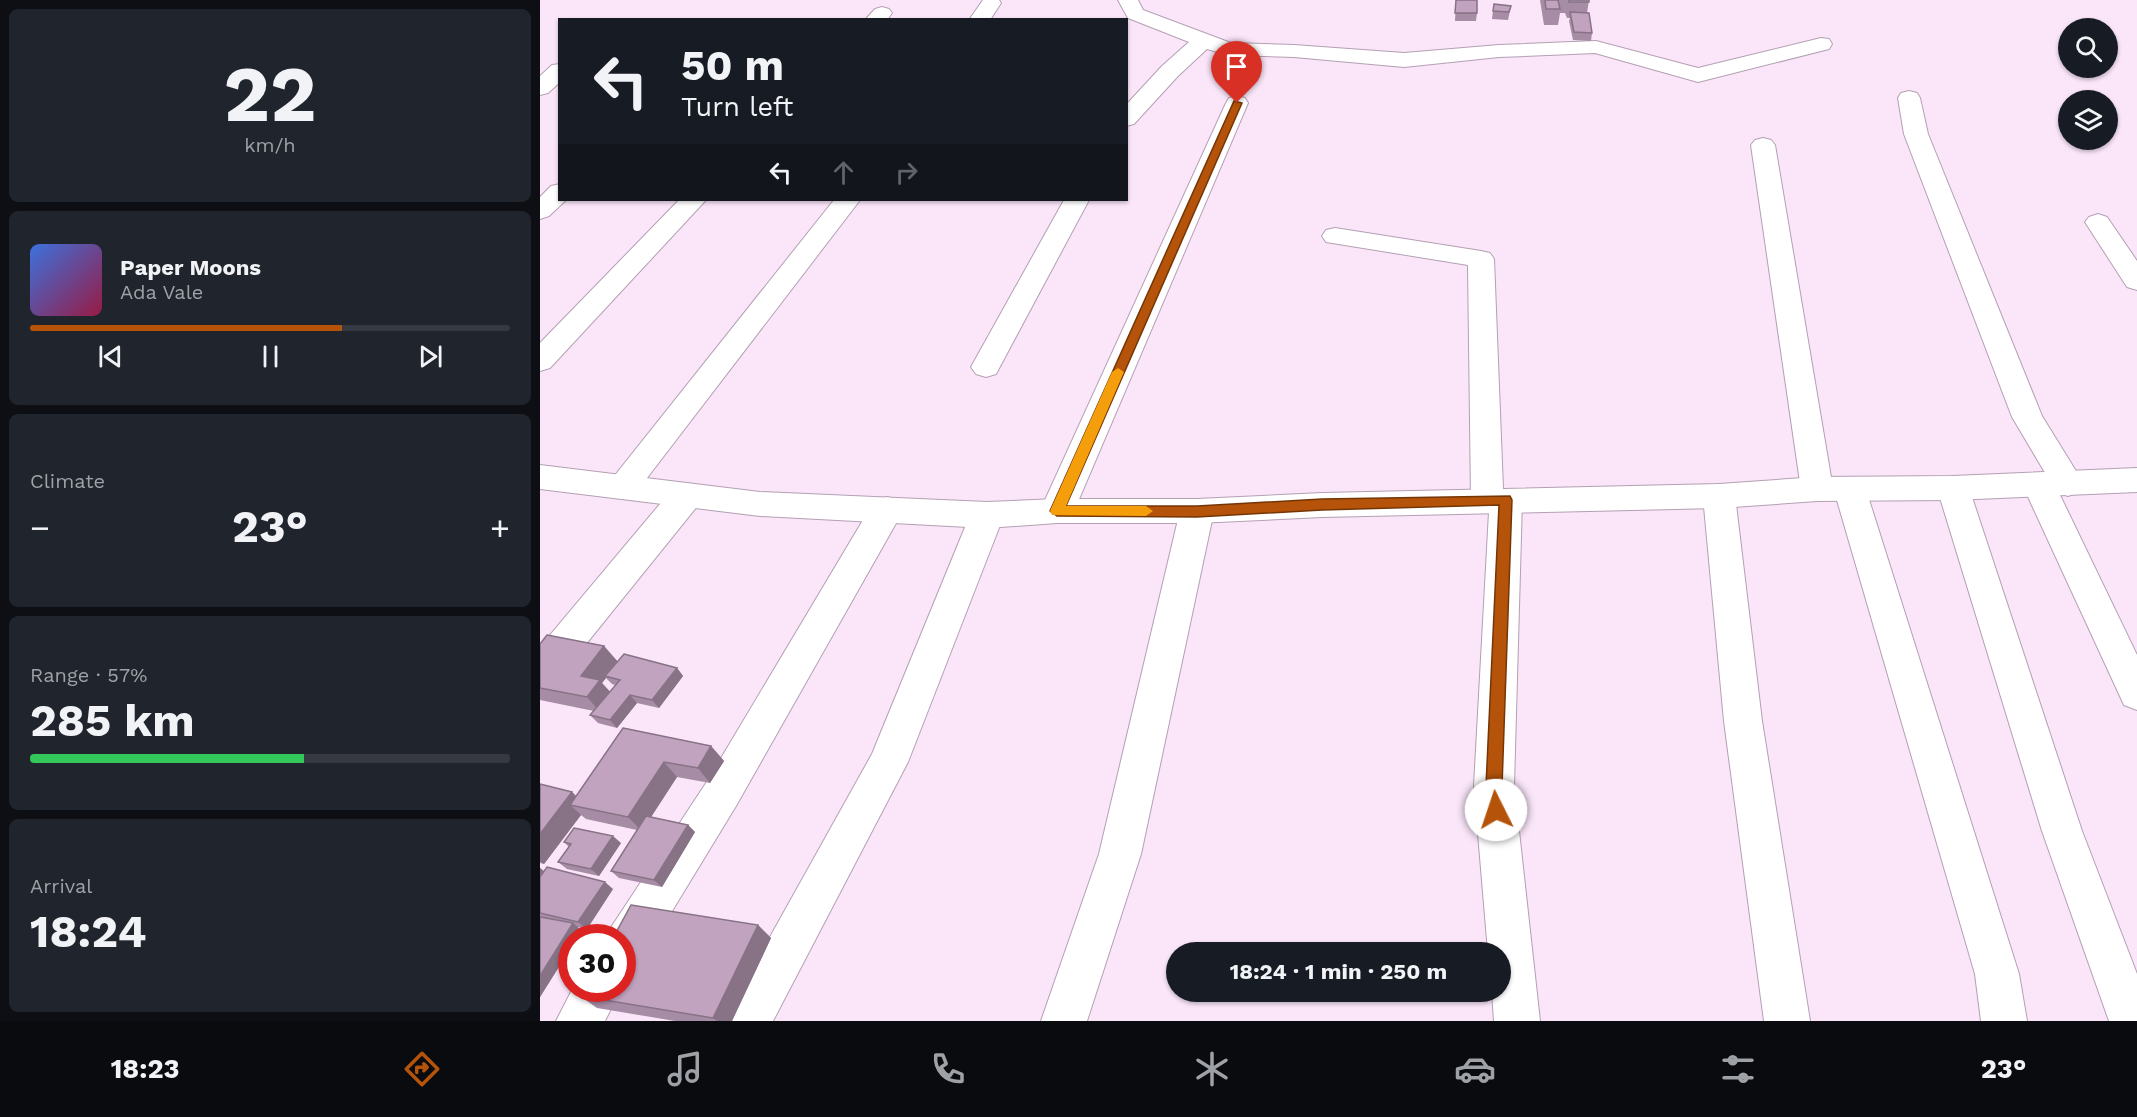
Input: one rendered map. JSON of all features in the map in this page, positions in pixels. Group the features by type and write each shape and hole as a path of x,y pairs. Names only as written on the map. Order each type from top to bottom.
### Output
{"street":[{"path":"1128,0 1135,14 1228,49 1294,51 1404,60 1499,51 1596,46 1698,75 1821,44"},
{"path":"1128,117 1170,71 1203,41"},
{"path":"540,88 558,72"},
{"path":"1909,98 1917,134 2137,694"},
{"path":"1057,511 1237,103"},
{"path":"1763,145 1834,490 1997,974 2004,1021"},
{"path":"540,212 558,193"},
{"path":"540,361 692,201"},
{"path":"623,487 846,201"},
{"path":"986,367 1075,201"},
{"path":"2098,222 2137,281"},
{"path":"1335,236 1481,260 1496,500 1494,786 1517,1021"},
{"path":"540,477 760,504 987,515 1057,511 1197,511 1496,500 1719,496 1834,490 2054,485 2137,480"},
{"path":"1953,488 2062,831 2132,1021"},
{"path":"540,674 687,495"},
{"path":"1719,496 1743,721 1787,1021"},
{"path":"636,929 722,793 887,509"},
{"path":"1064,1021 1120,854 1197,511"},
{"path":"748,1021 888,762 987,515"},
{"path":"579,1021 591,1002"}],"building":[{"path":"1456,0 1477,0 1477,13 1455,13"},
{"path":"1545,0 1558,0 1560,9 1546,9"},
{"path":"1569,0 1589,0 1589,2 1569,2"},
{"path":"1494,4 1511,6 1509,12 1493,11"},
{"path":"1570,12 1589,13 1592,33 1574,32"},
{"path":"547,635 604,646 581,676 600,680 587,697 540,688 540,644"},
{"path":"624,654 677,668 652,700 630,695 610,720 590,715 620,680 605,676"},
{"path":"623,728 711,746 698,768 664,762 628,817 570,805"},
{"path":"540,784 572,792 540,834"},
{"path":"646,816 688,825 654,880 611,871"},
{"path":"574,828 613,836 591,869 558,862 571,844 564,842"},
{"path":"547,867 605,882 578,922 540,913 540,877"},
{"path":"631,905 758,925 713,1018 616,1002 636,1002 636,924 621,924"},
{"path":"540,917 573,923 558,924 558,947 540,976"}],"slow traffic":[{"path":"1118,372 1057,511 1146,511"}],"route":[{"path":"1237,103 1057,511 1197,511 1506,500 1494,786 1496,810"}]}
